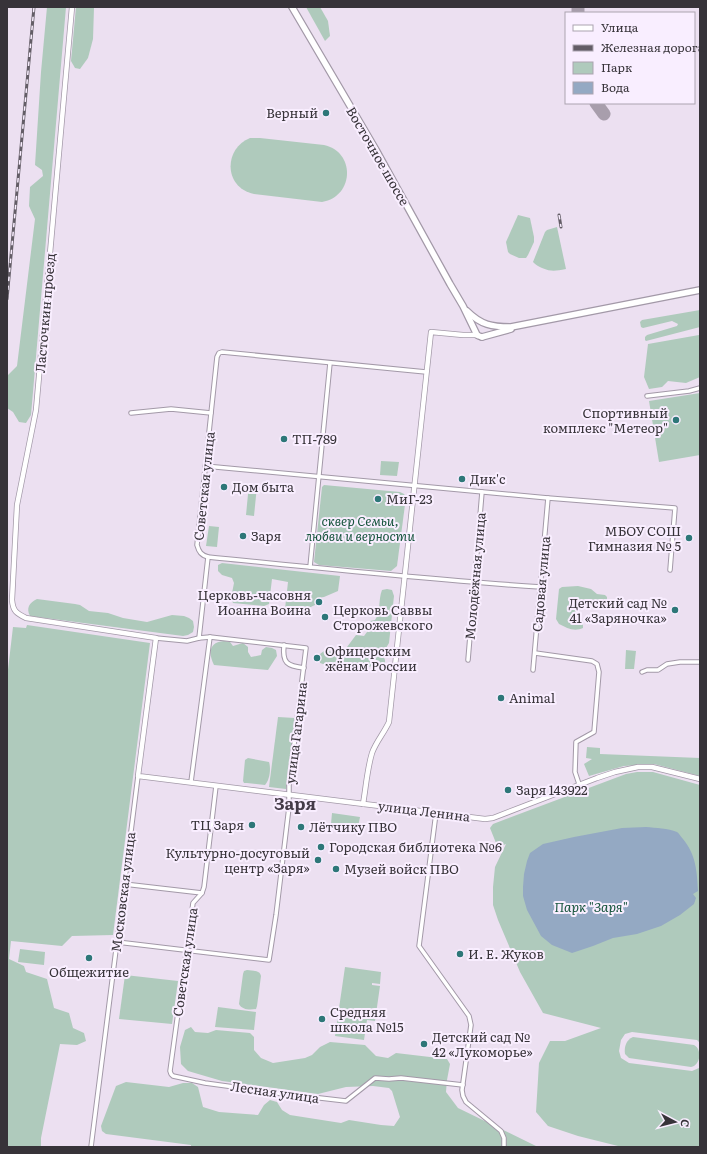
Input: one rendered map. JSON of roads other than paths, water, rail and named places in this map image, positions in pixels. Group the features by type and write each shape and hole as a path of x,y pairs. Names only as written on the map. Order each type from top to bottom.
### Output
{"main road":[{"name":"Восточное шоссе","path":"292,7 373,146 478,334 700,290"},
{"name":"Восточное шоссе","path":"463,306 472,315 485,324 504,327 524,325"},
{"path":"479,324 485,324 488,328 487,334 478,334 475,329 479,324"}],"street":[{"name":"Ласточкин проезд","path":"72,7 36,410 34,427 20,485 16,515 12,600 13,608 14,611 28,619 156,638"},
{"path":"363,804 368,769 372,754 386,730 388,722 431,332 463,335 478,334"},
{"name":"Советская улица","path":"199,638 208,557 199,552 197,545 217,356 222,352 330,363"},
{"path":"310,567 330,363 426,372"},
{"path":"647,396 689,391 700,388"},
{"path":"131,413 171,409 211,413"},
{"path":"205,466 548,498 675,508 670,570"},
{"name":"Молодёжная улица","path":"468,660 482,492"},
{"name":"Садовая улица","path":"533,670 548,498"},
{"path":"208,557 475,583 541,587"},
{"path":"191,782 210,637"},
{"path":"156,638 187,641 210,637 284,645 283,655 286,662 294,667 304,668"},
{"name":"Московская улица","path":"91,1147 156,638"},
{"name":"улица Гагарина","path":"187,950 267,960 270,958 289,807 289,794 306,648 284,645"},
{"path":"535,653 592,661 597,664 599,672 594,732 576,742 575,772 579,784"},
{"path":"642,672 647,670 658,670 667,664 700,662"},
{"name":"улица Ленина","path":"138,776 485,819 493,818 579,784 615,772 638,767 652,767 700,779"},
{"name":"Советская улица","path":"170,1071 193,903 202,893 204,887 216,786"},
{"path":"436,813 419,946 469,1016 471,1025 462,1090 463,1096 466,1102 501,1131 504,1138 504,1147"},
{"path":"124,884 202,893"},
{"path":"117,942 187,950"},
{"name":"Лесная улица","path":"170,1071 173,1076 205,1083 346,1101 375,1078 401,1078 463,1085"}],"water":[{"path":"646,827 666,829 677,832 691,851 695,864 698,891 693,894 696,898 694,904 680,915 661,926 637,934 613,938 572,953 552,945 541,936 527,910 523,896 524,874 530,853 543,844 574,837 622,828"}],"railway":[{"path":"7,299 34,7"},
{"path":"559,215 561,227"}],"place":[{"name":"Верный","path":"326,113"},
{"name":"Спортивный комплекс \"Метеор\"","path":"676,420"},
{"name":"ТП-789","path":"284,439"},
{"name":"Дик'с","path":"462,479"},
{"name":"Дом быта","path":"224,487"},
{"name":"МиГ-23","path":"378,499"},
{"name":"Заря","path":"243,536"},
{"name":"МБОУ СОШ Гимназия № 5","path":"689,538"},
{"name":"Церковь-часовня Иоанна Воина","path":"319,602"},
{"name":"Детский сад № 41 «Заряночка»","path":"675,610"},
{"name":"Церковь Саввы Сторожевского","path":"325,617"},
{"name":"Офицерским жёнам России","path":"317,658"},
{"name":"Animal","path":"501,698"},
{"name":"Заря 143922","path":"508,790"},
{"name":"ТЦ Заря","path":"252,825"},
{"name":"Лётчику ПВО","path":"301,827"},
{"name":"Городская библиотека №6","path":"321,847"},
{"name":"Культурно-досуговый центр «Заря»","path":"318,860"},
{"name":"Музей войск ПВО","path":"336,869"},
{"name":"И. Е. Жуков","path":"460,954"},
{"name":"Общежитие","path":"89,958"},
{"name":"Средняя школа №15","path":"322,1019"},
{"name":"Детский сад № 42 «Лукоморье»","path":"424,1044"}],"district":[{"name":"Заря","path":"295,804"}],"park label":[{"name":"сквер Семьи, любви и верности","path":"360,528"},
{"name":"Парк \"Заря\"","path":"591,907"}]}
